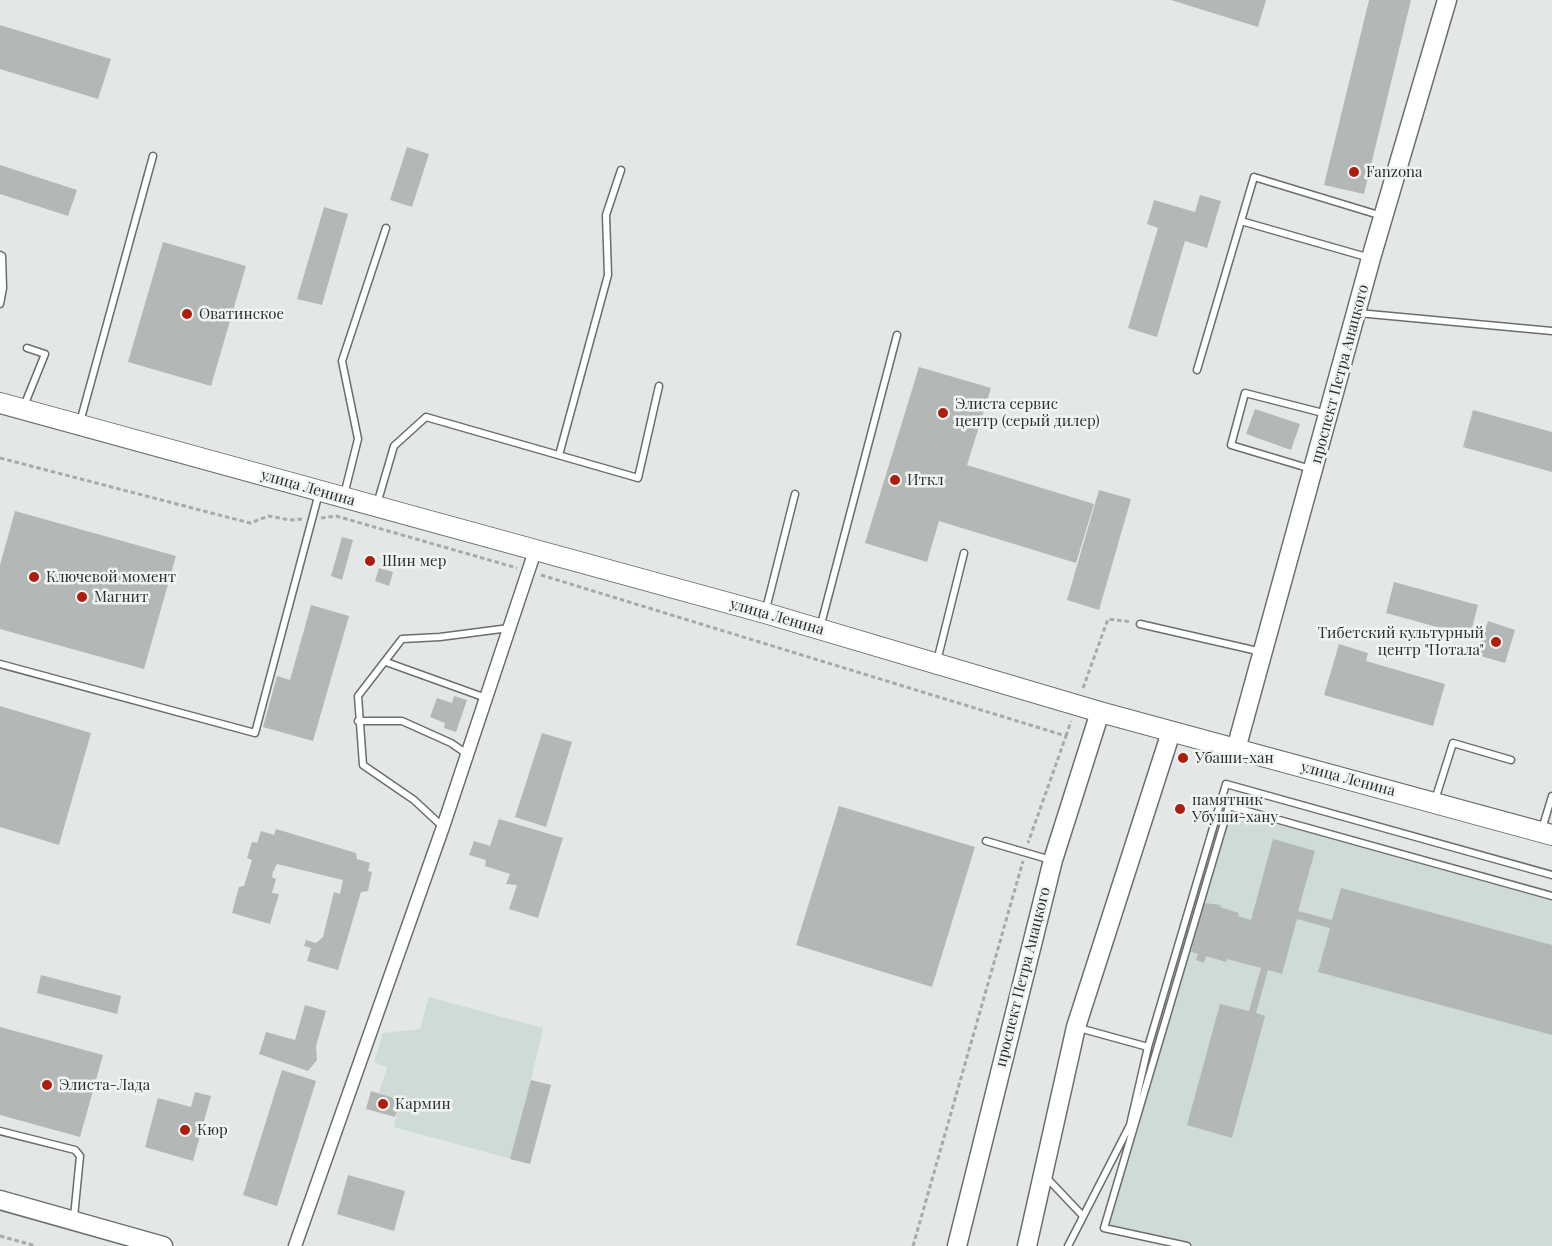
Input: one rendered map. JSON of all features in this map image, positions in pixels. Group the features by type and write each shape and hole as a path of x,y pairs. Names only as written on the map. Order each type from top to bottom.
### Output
{"main road":[{"name":"проспект Петра Анацкого","path":"1236,749 1315,470 1371,258 1385,217 1447,0"},
{"name":"улица Ленина","path":"0,403 765,613 1100,712 1546,834"},
{"name":"проспект Петра Анацкого","path":"957,1246 1053,860 1100,712"},
{"path":"1027,1246 1076,1027 1171,732"},
{"path":"0,1200 163,1246"}],"street":[{"path":"296,1246 443,827 535,550"}],"lane":[{"path":"79,424 153,156"},
{"path":"559,455 608,275 606,215 621,170"},
{"path":"1197,370 1254,177 1385,217"},
{"path":"1241,221 1371,258"},
{"path":"344,499 358,439 342,361 386,228"},
{"path":"0,255 2,256 3,288 0,304"},
{"path":"1357,313 1552,332"},
{"path":"820,629 897,335"},
{"path":"23,409 45,354 27,348"},
{"path":"376,507 394,446 426,417 638,478 659,386"},
{"path":"1315,470 1231,445 1233,435 1245,393 1330,415"},
{"path":"0,664 255,733 319,492"},
{"path":"765,613 795,494"},
{"path":"937,663 964,554"},
{"path":"1140,624 1263,652"},
{"path":"443,827 414,800 363,765 358,721 358,696 402,639 440,637 510,628"},
{"path":"386,662 486,698"},
{"path":"358,721 402,721 451,743 467,754"},
{"path":"1434,803 1453,743 1511,760"},
{"path":"1068,1246 1130,1125 1148,1047 1226,784 1552,875"},
{"path":"1546,834 1552,796"},
{"path":"1187,1246 1104,1228 1230,806 1552,896"},
{"path":"986,841 1053,860"},
{"path":"1076,1027 1148,1047"},
{"path":"0,1131 75,1150 80,1156 74,1221"},
{"path":"1043,1174 1082,1215"}],"path":[{"path":"0,458 250,523 269,516 290,520 336,516 528,571 1066,736"},
{"path":"1083,688 1108,619 1140,624"},
{"path":"913,1246 1025,852 1071,721"},
{"path":"0,1236 36,1246"}],"shaded area":[{"path":"1229,806 1552,896 1552,1246 1187,1246 1104,1228"},
{"path":"429,997 543,1028 531,1080 551,1085 530,1164 394,1127 401,1100 379,1093 387,1067 374,1062 383,1033 420,1029"}],"building":[{"path":"1171,0 1266,0 1258,27"},
{"path":"1369,0 1411,0 1364,194 1324,185"},
{"path":"0,25 111,59 98,99 0,69"},
{"path":"407,147 429,154 412,207 390,200"},
{"path":"0,165 77,190 68,216 0,194"},
{"path":"1200,195 1221,201 1207,248 1185,241 1157,337 1128,328 1158,228 1147,224 1154,200 1195,212"},
{"path":"324,207 348,214 322,305 297,299"},
{"name":"Оватинское","path":"163,242 246,266 211,386 128,362"},
{"path":"919,367 991,388 967,465 1094,504 1076,563 939,521 927,562 865,543"},
{"path":"1255,409 1300,424 1291,450 1246,434"},
{"path":"1473,410 1552,432 1552,472 1463,447"},
{"path":"1099,490 1131,499 1099,610 1067,600"},
{"name":"Магнит","path":"15,511 176,556 144,669 0,629 0,565"},
{"path":"342,537 353,540 342,580 331,576"},
{"path":"379,568 393,572 389,586 375,581"},
{"path":"1394,582 1478,605 1470,636 1386,613"},
{"path":"311,605 349,616 313,741 263,727 277,676 290,680"},
{"name":"Тибетский культурный центр \"Потала\"","path":"1488,621 1515,630 1505,663 1477,655"},
{"path":"1339,644 1368,653 1366,661 1445,684 1433,726 1324,695"},
{"path":"454,696 467,700 456,732 444,728 445,723 430,717 437,698 452,703"},
{"path":"0,706 91,733 59,845 0,827"},
{"path":"542,733 572,742 546,827 515,817"},
{"path":"839,806 975,847 932,987 796,945"},
{"path":"499,819 563,838 538,918 509,909 517,885 506,884 510,874 485,866 486,860 469,855 474,841 490,846"},
{"path":"276,829 356,853 357,859 370,863 368,871 372,872 368,891 361,892 338,970 307,961 311,948 304,946 306,940 316,943 323,937 334,892 340,894 343,880 277,864 272,877 276,879 272,893 279,894 270,924 232,913 239,887 244,886 252,860 247,858 252,842 257,843 261,831 274,835"},
{"path":"1273,839 1315,851 1298,911 1332,920 1341,888 1552,945 1552,1035 1318,972 1330,928 1297,919 1282,974 1268,970 1256,1013 1265,1016 1232,1138 1187,1125 1220,1004 1249,1011 1261,968 1206,956 1204,963 1196,960 1198,954 1191,952 1204,903 1221,905 1220,907 1239,913 1238,916 1251,920"},
{"path":"41,975 121,996 117,1014 37,993"},
{"path":"305,1005 326,1011 316,1046 317,1060 308,1071 259,1054 266,1032 295,1040"},
{"name":"Элиста-Лада","path":"0,1027 103,1055 80,1137 0,1115"},
{"path":"282,1070 316,1081 277,1206 243,1195"},
{"path":"531,1080 551,1085 530,1164 510,1159"},
{"name":"Кармин","path":"371,1091 401,1100 395,1117 366,1109"},
{"name":"Кюр","path":"195,1092 211,1096 193,1161 145,1147 158,1098 191,1107"},
{"path":"348,1175 405,1191 394,1231 337,1214"}],"place":[{"name":"Fanzona","path":"1354,172"},
{"name":"Оватинское","path":"187,314"},
{"name":"Элиста сервис центр (серый дилер)","path":"943,413"},
{"name":"Иткл","path":"895,480"},
{"name":"Шин мер","path":"370,561"},
{"name":"Ключевой момент","path":"34,577"},
{"name":"Магнит","path":"82,597"},
{"name":"Тибетский культурный центр \"Потала\"","path":"1496,642"},
{"name":"Убаши-хан","path":"1183,758"},
{"name":"памятник Убуши-хану","path":"1180,809"},
{"name":"Элиста-Лада","path":"47,1085"},
{"name":"Кармин","path":"383,1104"},
{"name":"Кюр","path":"185,1130"}]}
